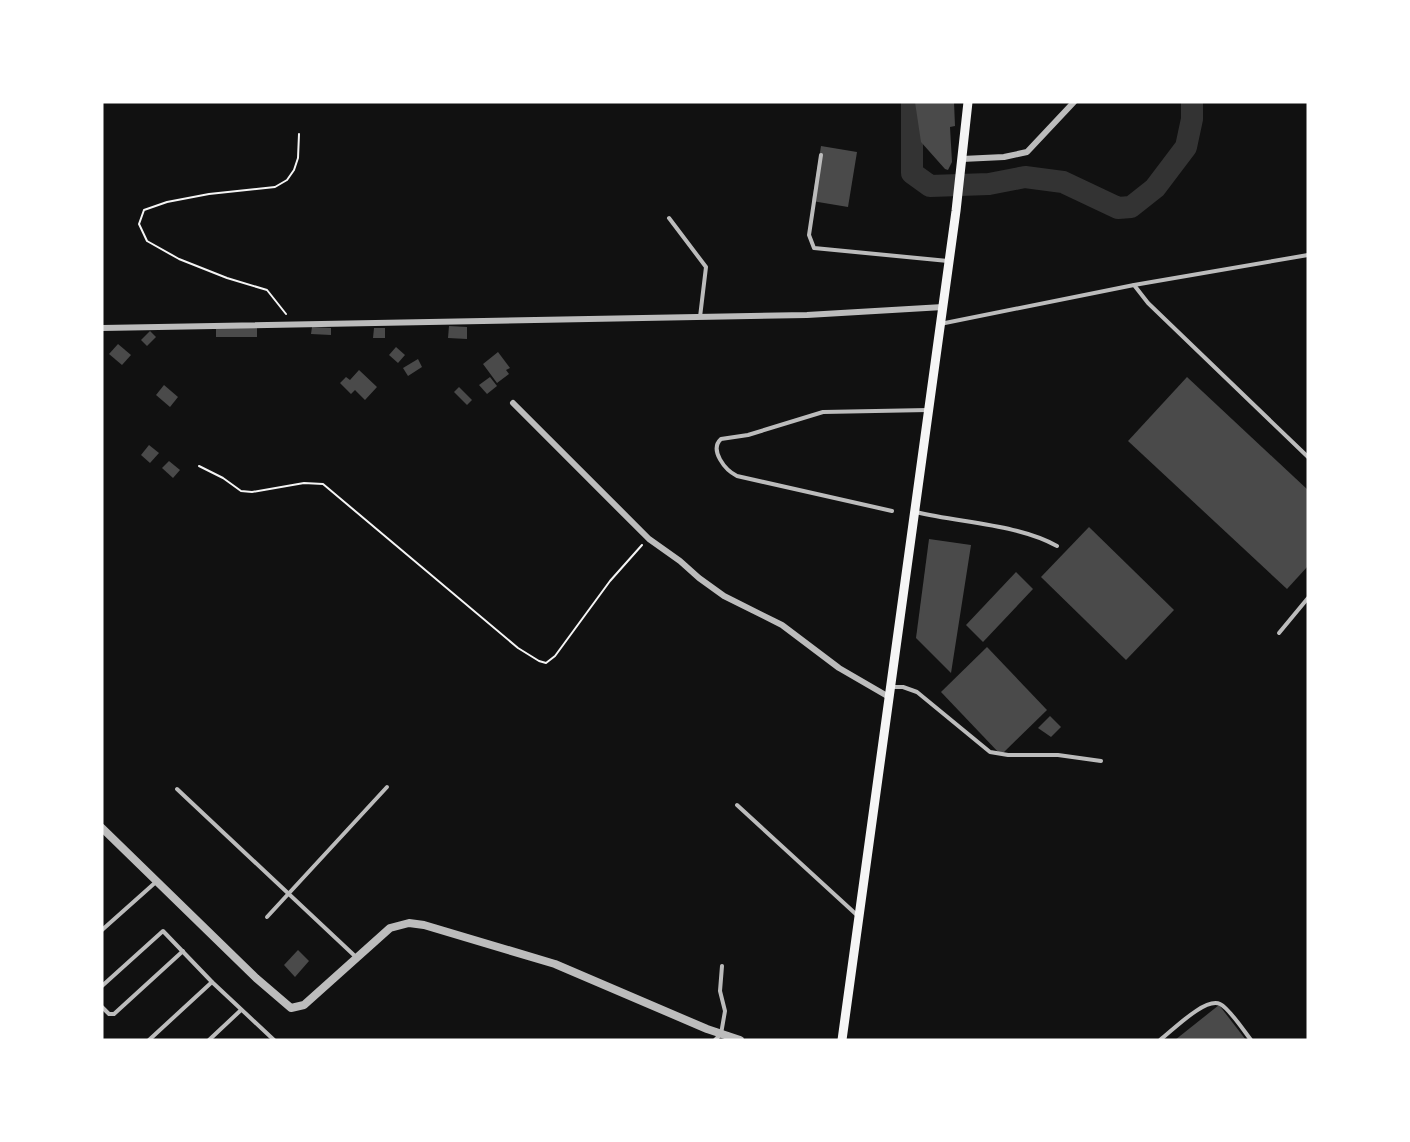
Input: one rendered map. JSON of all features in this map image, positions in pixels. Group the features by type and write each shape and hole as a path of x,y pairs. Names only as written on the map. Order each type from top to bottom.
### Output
{"main road":[{"path":"842,1040 961,177 968,102"}],"street":[{"path":"962,159 1004,157 1027,152 1074,102"},
{"path":"102,328 807,315 943,307"},
{"path":"513,403 649,539 681,561 699,578 724,596 782,625 839,669 889,697"},
{"path":"102,828 256,978 291,1008 304,1005 390,928 409,923 424,925 555,964 718,1037 740,1040"}],"lane":[{"path":"821,155 809,235 814,248 949,261"},
{"path":"669,218 706,267 699,317"},
{"path":"940,324 1134,285 1308,255"},
{"path":"1134,285 1148,303 1308,457"},
{"path":"892,511 736,476 730,473 721,461 716,445 721,439 748,435 823,412 929,410"},
{"path":"915,512 1003,529 1039,538 1057,546"},
{"path":"1279,633 1308,598"},
{"path":"891,687 903,687 918,692 990,752 1058,755 1101,761"},
{"path":"267,917 387,787"},
{"path":"177,789 357,959"},
{"path":"737,805 858,917"},
{"path":"102,930 157,880"},
{"path":"102,919 107,924"},
{"path":"102,986 163,931 212,982 274,1040"},
{"path":"102,1007 109,1014 114,1014 183,951"},
{"path":"718,1037 725,1011 720,991 722,966"},
{"path":"149,1040 212,982"},
{"path":"1160,1040 1202,1006 1215,1002 1223,1005 1251,1040"},
{"path":"209,1040 241,1010"}],"path":[{"path":"295,326 267,290 227,278 179,259 147,241 139,224 144,210 167,202 209,194 275,187 287,180 294,170 298,158 299,134"},
{"path":"199,465 241,491 252,492 304,483 323,484 518,648 538,661 546,663 555,656 610,581 649,539"}],"building":[{"path":"915,102 954,102 955,126 950,127 952,162 948,170 921,142"},
{"path":"821,146 857,152 848,207 812,201"},
{"path":"449,326 467,327 467,339 448,338"},
{"path":"312,327 331,328 331,335 311,334"},
{"path":"216,328 257,328 257,337 216,337"},
{"path":"374,328 385,328 385,338 373,338"},
{"path":"150,331 156,337 147,346 141,340"},
{"path":"118,344 131,355 122,365 109,354"},
{"path":"396,347 405,355 398,363 389,355"},
{"path":"498,352 510,368 506,370 509,374 497,383 483,364"},
{"path":"418,359 422,367 408,376 403,368"},
{"path":"359,370 377,387 365,400 355,390 351,394 340,383 346,377 350,380"},
{"path":"490,377 497,386 487,394 479,385"},
{"path":"1187,377 1308,490 1308,566 1287,589 1128,441"},
{"path":"164,385 178,397 170,407 156,395"},
{"path":"459,387 472,400 467,405 454,392"},
{"path":"149,445 159,453 150,463 141,455"},
{"path":"169,461 180,470 173,478 162,468"},
{"path":"1089,527 1174,610 1126,660 1041,577"},
{"path":"929,539 971,545 951,673 916,638"},
{"path":"1016,572 1033,589 983,642 966,625"},
{"path":"987,647 1047,710 1001,755 941,692"},
{"path":"1050,716 1061,727 1051,737 1038,728"},
{"path":"298,950 309,961 295,977 284,965"},
{"path":"1219,1005 1246,1040 1175,1040"}],"waterway":[{"path":"912,102 912,173 930,186 989,184 1025,177 1063,182 1118,208 1131,207 1155,188 1186,147 1192,119 1192,102"}]}
